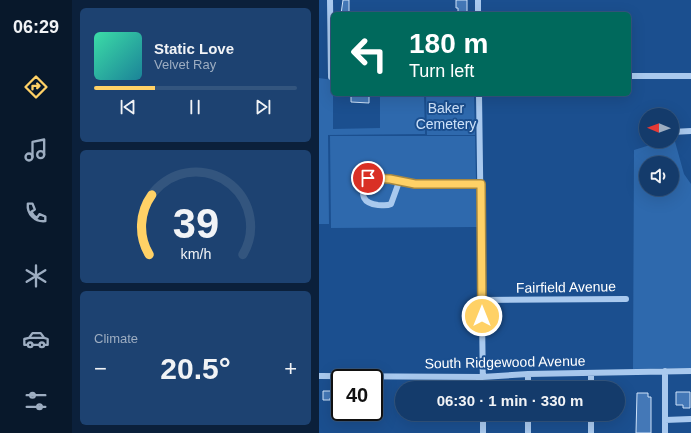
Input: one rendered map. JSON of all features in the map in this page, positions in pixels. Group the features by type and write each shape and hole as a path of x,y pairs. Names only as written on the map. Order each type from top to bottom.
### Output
{"street":[{"path":"330,0 331,38"},
{"path":"478,0 478,12"},
{"path":"631,76 691,76"},
{"path":"479,96 482,381"},
{"path":"679,132 691,131"},
{"path":"399,182 391,204 387,206 371,204 363,197 363,181 368,178 390,179 415,184 481,184"},
{"name":"Fairfield Avenue","path":"482,300 626,299"},
{"path":"665,371 665,433"},
{"name":"South Ridgewood Avenue","path":"319,376 482,377 528,374 691,371"},
{"path":"591,373 591,381"},
{"path":"528,374 528,381"},
{"path":"665,420 691,420"},
{"path":"483,421 483,433"},
{"path":"528,421 528,433"},
{"path":"591,421 591,433"}],"green space":[{"path":"319,78 331,80 331,96 333,96 333,129 380,128 380,96 424,96 425,134 328,135 329,224 319,224"},
{"name":"Baker Cemetery","path":"426,96 474,97 475,135 427,135"},
{"path":"330,136 475,136 477,227 331,228"},
{"path":"640,148 677,148 684,174 691,184 691,368 633,369 634,150"}],"building":[{"path":"343,0 349,0 349,12 341,12"},
{"path":"456,0 467,0 467,12 458,12 458,8 456,8"},
{"path":"351,96 369,96 369,103 351,102"},
{"path":"323,391 331,391 330,400 323,400"},
{"path":"676,392 690,392 690,408 683,408 683,405 676,405"},
{"path":"637,393 648,393 648,397 651,397 651,433 636,433"}],"route":[{"path":"368,178 390,179 403,183 415,184 481,184 482,316"}]}
